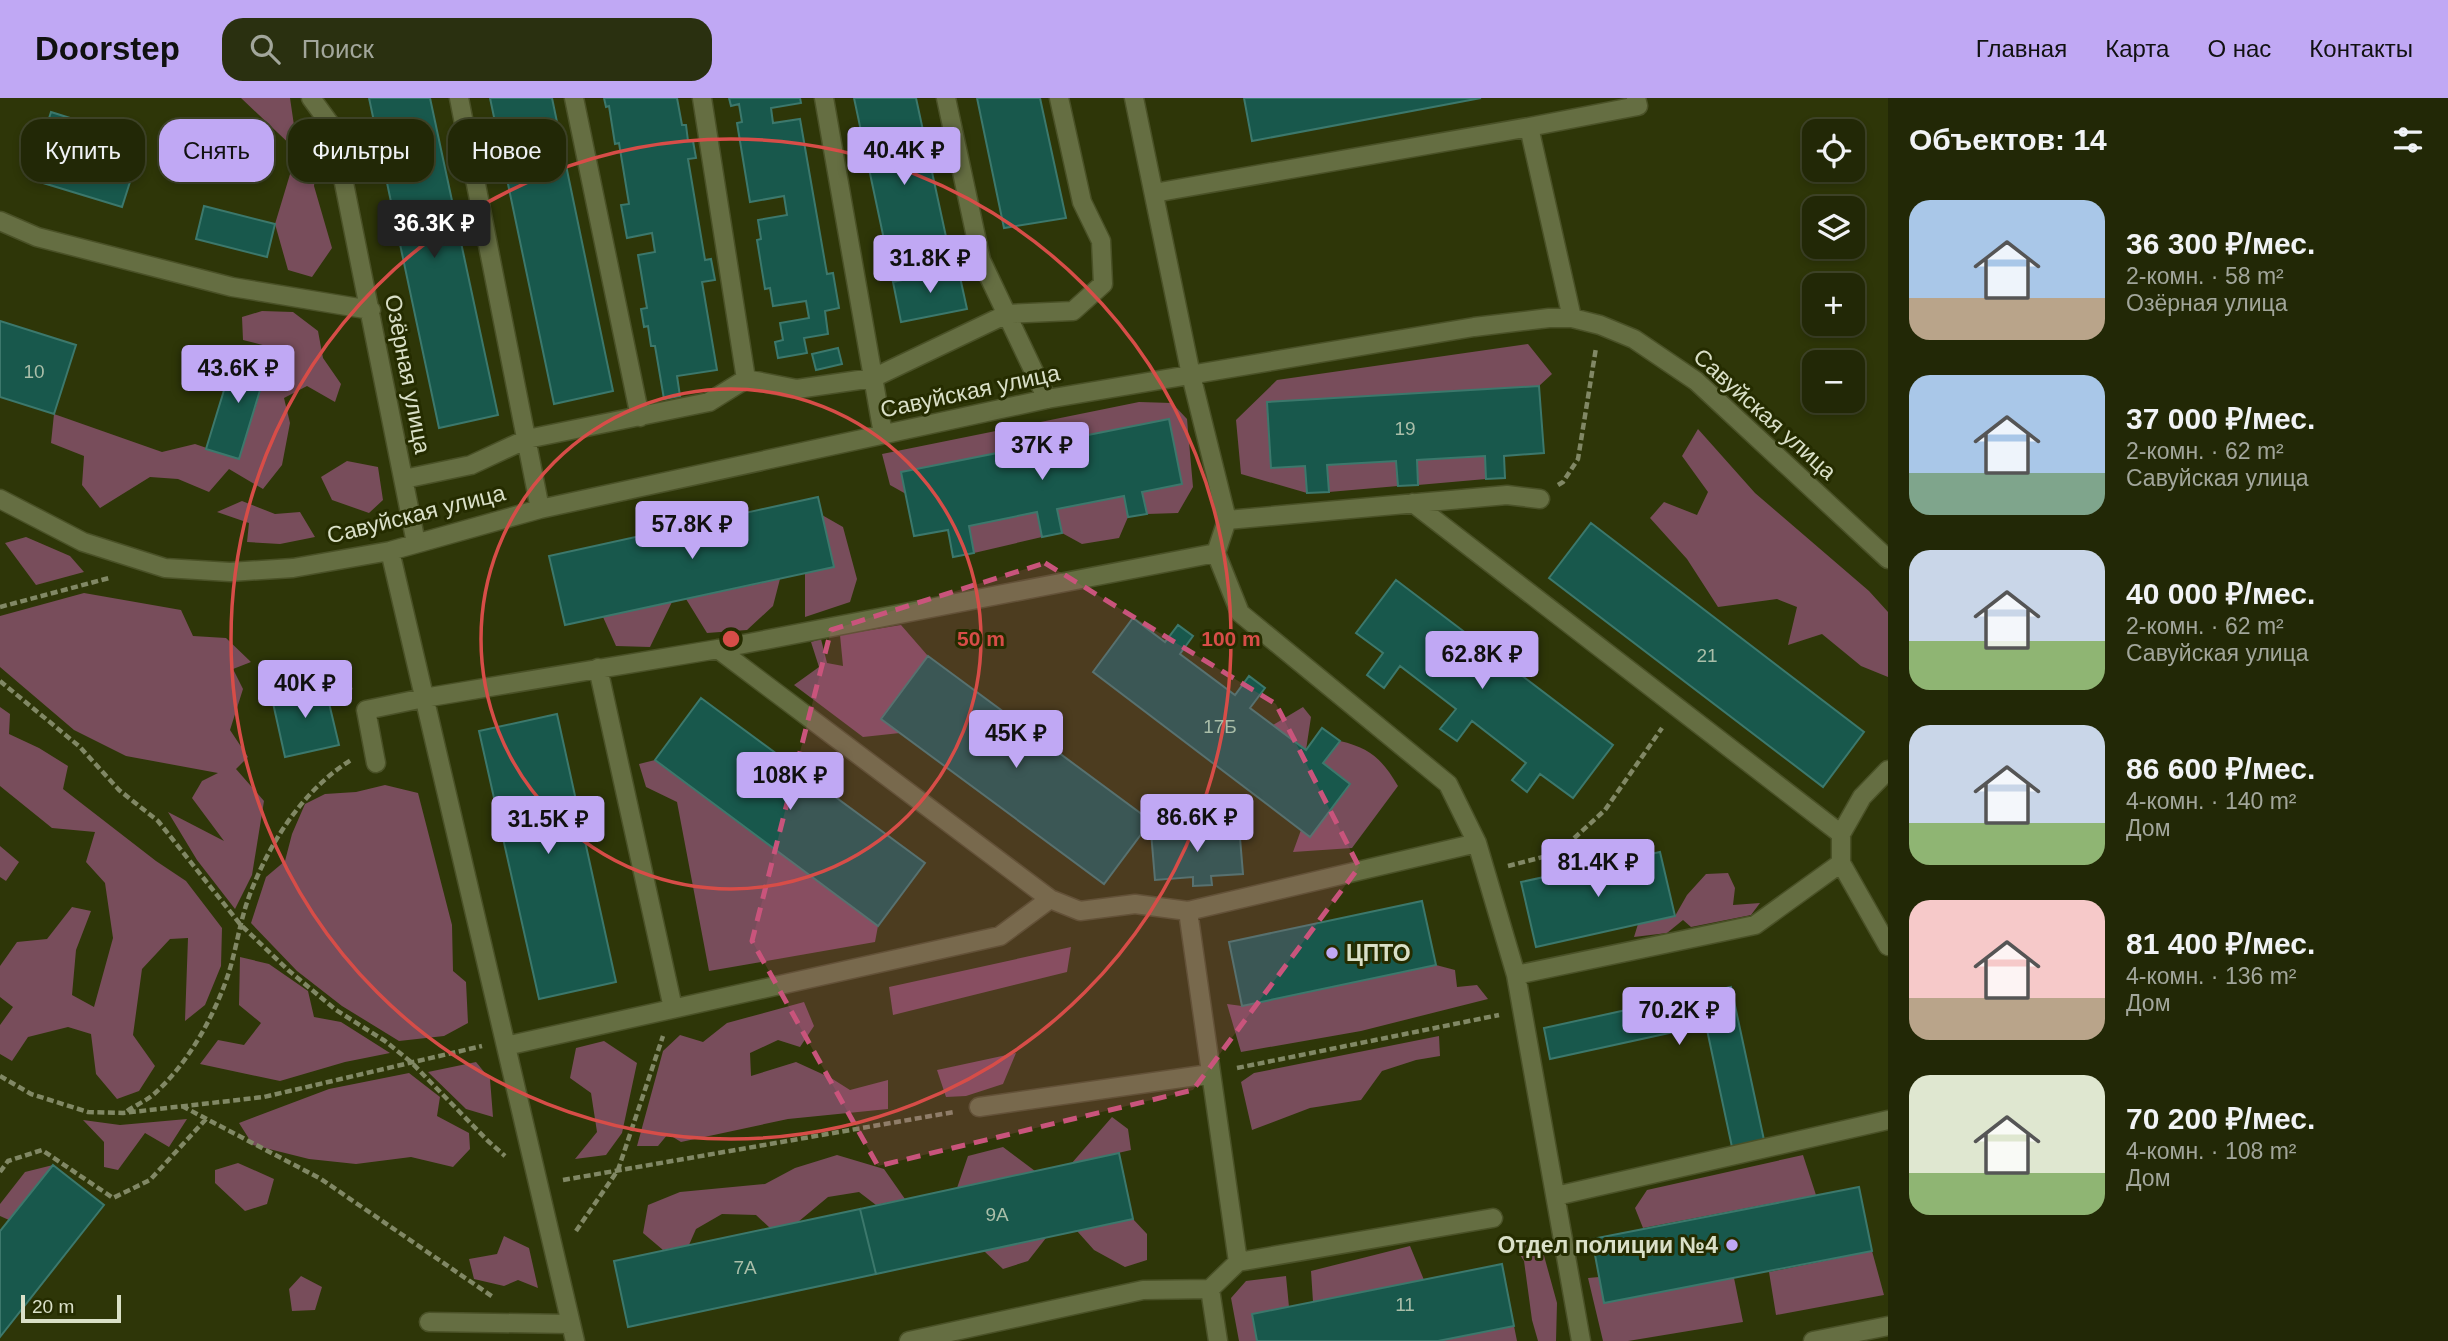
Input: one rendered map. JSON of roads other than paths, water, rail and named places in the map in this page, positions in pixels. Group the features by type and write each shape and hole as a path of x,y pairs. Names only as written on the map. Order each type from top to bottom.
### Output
{"street":[{"name":"Озёрная улица","path":"311,98 326,119"},
{"path":"328,98 332,119"},
{"path":"458,98 540,509"},
{"path":"574,98 640,417"},
{"path":"702,98 746,379"},
{"path":"824,98 883,435"},
{"path":"946,98 981,260 1046,399"},
{"path":"404,479 471,465 527,439 709,402 746,379 797,389 873,378 1007,314 1073,311 1102,284 1101,241 1082,202 1059,98"},
{"path":"1134,98 1191,375 1227,520 1216,553 1240,613 1448,784 1477,843 1516,975 1581,1341"},
{"path":"1154,193 1638,106 1636,98"},
{"path":"1529,127 1572,318"},
{"name":"Озёрная улица","path":"344,182 416,543"},
{"path":"0,222 37,237 232,287 370,310"},
{"name":"Савуйская улица","path":"0,499 83,542 165,568 230,572 281,569 390,551 540,509 1046,399 1474,327 1549,318 1572,318 1600,325 1634,339 1696,381 1888,559"},
{"path":"1227,520 1507,495 1540,499"},
{"path":"1413,503 1841,834"},
{"path":"390,551 573,1332 531,1323 429,1322"},
{"path":"375,755 366,710 718,649 1216,553"},
{"path":"718,649 1050,899 1080,911 1135,904 1188,911 1477,843"},
{"path":"598,668 673,1008"},
{"path":"1888,769 1862,797 1841,834 1841,863 1888,946"},
{"path":"1516,975 1755,925 1841,863"},
{"path":"505,1043 1000,936 1050,899"},
{"path":"1188,911 1238,1262"},
{"path":"979,1107 1210,1074"},
{"path":"1556,1196 1888,1120"},
{"path":"909,1341 1143,1290 1210,1289 1238,1262 1493,1218"},
{"path":"1210,1289 1218,1341"},
{"path":"1812,1341 1888,1326"}],"place":[{"name":"ЦПТО","path":"1332,953"},
{"name":"Отдел полиции №4","path":"1732,1245"}]}
